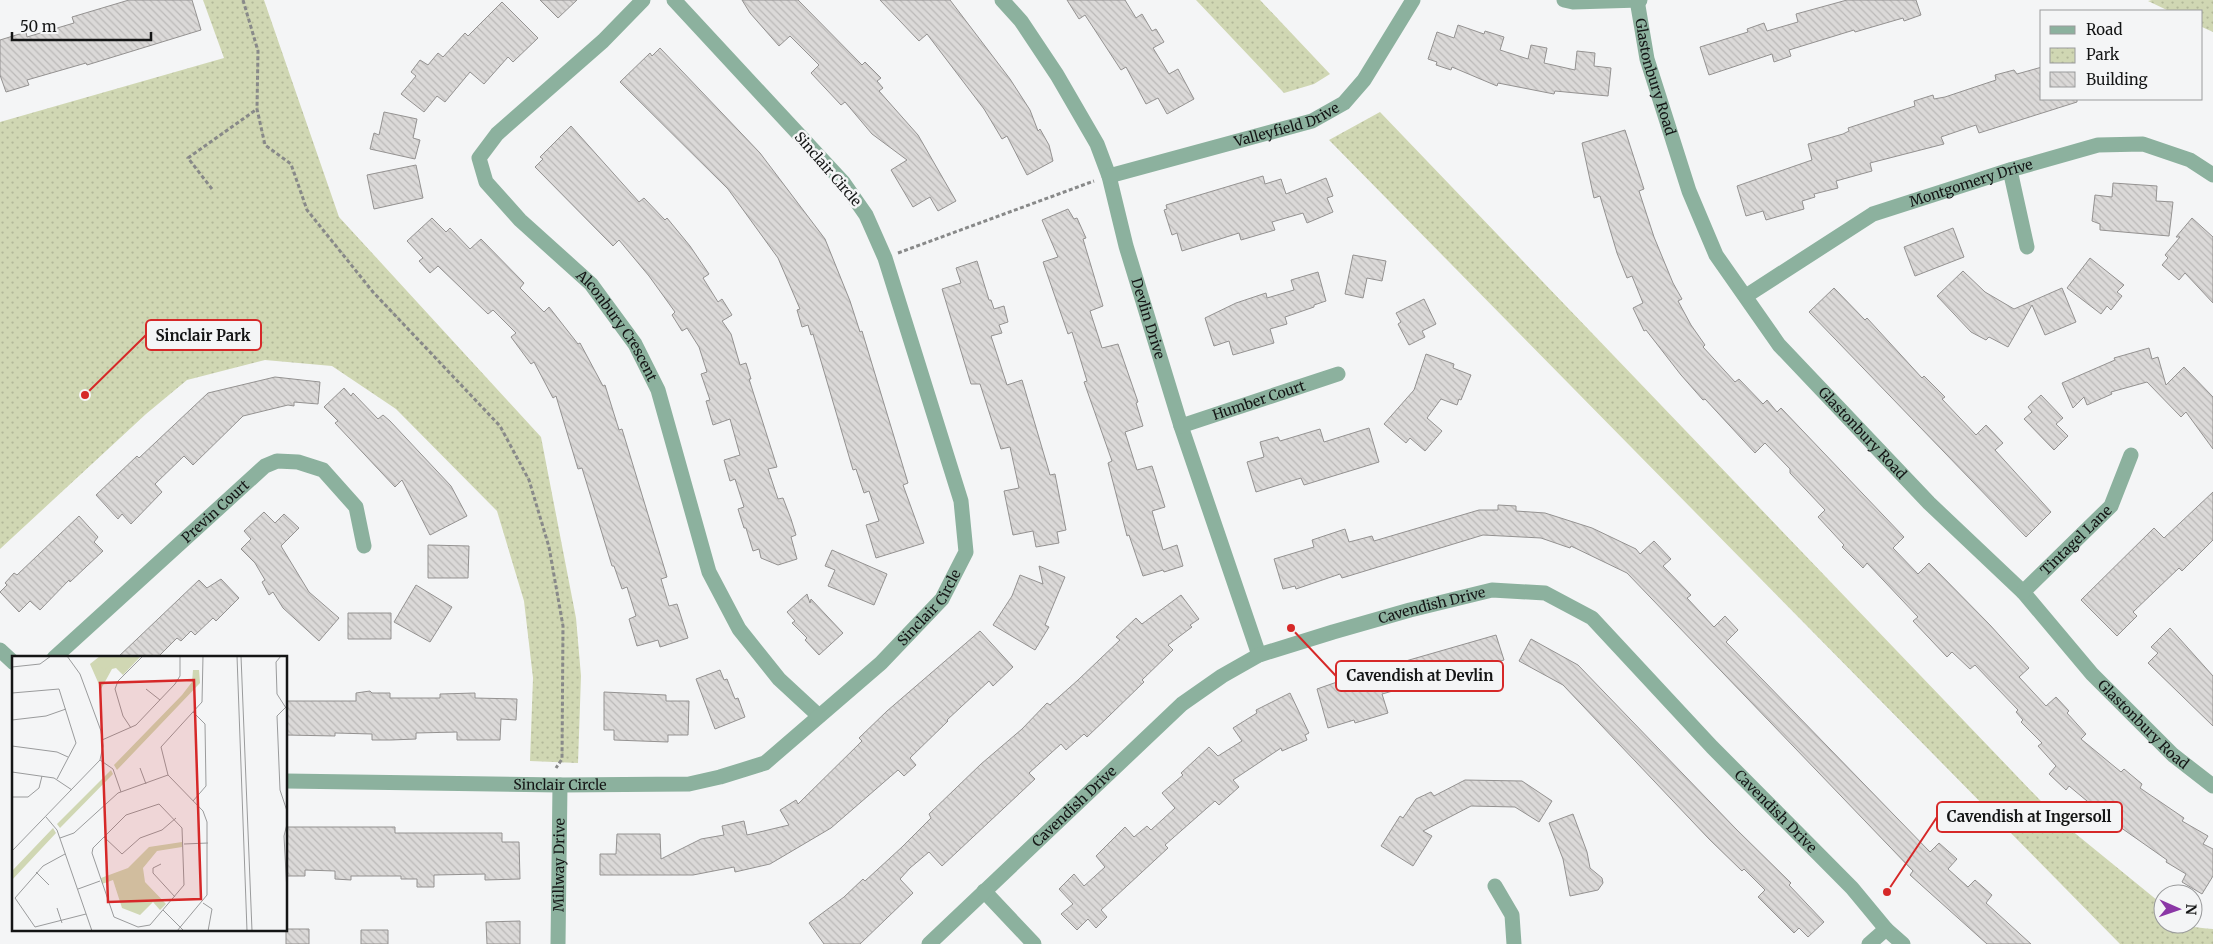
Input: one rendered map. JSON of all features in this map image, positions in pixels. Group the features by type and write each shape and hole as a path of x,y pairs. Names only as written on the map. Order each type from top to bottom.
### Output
{"street":[{"name":"Alconbury Crescent","path":"642,0 603,41 498,134 479,158 486,182 520,220 591,284 635,344 658,390 709,572 739,629 779,678 818,716"},
{"name":"Sinclair Circle","path":"288,781 553,785 689,784 720,778 765,763 880,663 942,598 966,552 961,501 885,258 866,215 843,182 674,0"},
{"name":"Devlin Drive","path":"1002,0 1021,21 1057,74 1097,144 1109,176 1126,246 1181,426 1260,655"},
{"name":"Valleyfield Drive","path":"1109,176 1312,121 1344,102 1364,80 1413,0"},
{"path":"1564,0 1573,2 1639,0"},
{"name":"Glastonbury Road","path":"1639,0 1647,59 1690,191 1716,254 1779,345 1929,503 2023,592 2099,681 2173,755 2213,786"},
{"name":"Montgomery Drive","path":"1746,296 1873,214 2010,170 2098,145 2143,144 2190,160 2213,175"},
{"path":"2010,170 2027,247"},
{"name":"Humber Court","path":"1181,426 1338,374"},
{"name":"Tintagel Lane","path":"2023,592 2112,506 2131,455"},
{"name":"Previn Court","path":"56,656 258,473 277,461 298,462 323,470 356,507 364,546"},
{"name":"Cavendish Drive","path":"929,944 1182,704 1222,676 1260,655 1410,610 1492,590 1545,593 1592,618 1712,747 1852,888 1886,929 1903,944"},
{"path":"0,650 12,661"},
{"name":"Millway Drive","path":"553,785 558,944"},
{"path":"1495,886 1512,915 1514,944"},
{"path":"984,891 1034,944"},
{"path":"1870,944 1886,929"}],"path":[{"path":"243,0 258,51 257,109 265,145 291,164 307,210 373,292 500,426 529,480 549,547 563,626 562,759 553,785"},
{"path":"212,189 188,158 257,109"},
{"path":"885,258 1109,176"}],"green space":[{"path":"203,0 264,0 339,217 541,437 576,618 581,676 578,763 530,761 533,678 524,601 497,511 396,409 332,366 265,360 187,380 146,414 0,549 0,122 224,58"},
{"path":"1196,0 1260,0 1330,74 1314,84 1284,93"},
{"path":"2213,0 2213,32 2203,27 2203,10 2167,10 2148,1"},
{"path":"1380,112 2060,821 2153,897 2153,934 2203,934 2203,928 2213,929 2213,944 2120,944 1329,140"}],"building":[{"path":"129,0 192,0 201,30 87,65 86,63 27,80 29,85 6,92 0,75 0,40 26,32 27,37 74,23 72,17"},
{"path":"540,0 577,0 558,18"},
{"path":"742,0 798,0 862,65 865,62 881,78 877,81 883,88 879,91 918,135 956,201 938,211 930,197 913,207 891,170 907,160 872,134 845,102 841,105 811,73 819,65 790,36 779,46 750,13"},
{"path":"880,0 950,0 1010,79 1030,110 1038,131 1040,129 1049,145 1053,161 1027,175 1007,136 1002,139 984,109 927,34 919,41"},
{"path":"1067,0 1125,0 1136,18 1142,14 1152,31 1156,29 1164,42 1153,48 1169,74 1178,69 1194,99 1167,114 1158,98 1146,104 1126,67 1121,70 1085,15 1079,19"},
{"path":"1847,0 1916,0 1921,15 1904,21 1903,18 1855,32 1854,30 1789,50 1791,56 1774,62 1772,54 1709,75 1700,47 1748,32 1747,29 1764,23 1767,31 1798,22 1796,14"},
{"path":"502,2 538,38 513,62 508,57 484,84 470,72 445,102 437,96 424,112 401,94 416,76 411,72 420,60 428,65 438,53 443,57 465,33 468,36"},
{"path":"1458,25 1484,34 1485,31 1504,37 1500,50 1528,59 1531,45 1547,48 1544,63 1575,70 1577,51 1595,53 1594,66 1611,68 1608,96 1555,91 1554,94 1498,83 1497,86 1452,67 1451,70 1436,65 1437,62 1428,59 1437,32 1454,38"},
{"path":"660,48 760,153 825,239 850,301 860,332 862,331 908,483 903,485 924,543 876,558 866,525 879,521 869,491 864,493 856,469 853,470 813,334 811,335 808,325 802,327 797,310 800,309 778,258 728,189 620,82 650,53 652,56"},
{"path":"2040,68 2040,100 2077,100 2077,102 1979,133 1976,125 1941,137 1944,144 1870,163 1872,171 1836,181 1838,188 1814,194 1815,197 1802,201 1804,209 1766,220 1763,211 1746,216 1737,186 1812,160 1808,144 1843,134 1849,131 1848,128 1915,106 1914,101 1933,95 1934,99 1945,97 1996,80 1995,75 2014,70 2017,74"},
{"path":"384,112 417,119 413,138 420,140 415,159 370,149 374,133 379,135"},
{"path":"571,126 639,202 644,198 665,220 667,218 690,246 709,274 703,278 718,302 722,299 732,315 722,321 731,334 740,365 746,363 751,379 749,379 777,467 768,469 778,499 783,498 791,519 796,535 791,537 797,559 778,565 761,558 759,549 753,551 738,509 744,507 735,479 730,481 724,460 740,455 730,419 713,425 706,401 710,400 701,374 707,372 699,347 687,328 682,331 672,315 675,312 649,276 619,240 613,246 535,167 543,159 540,157"},
{"path":"1625,130 1644,189 1639,191 1654,237 1673,283 1682,299 1678,301 1705,345 1703,347 1735,382 1739,379 1763,404 1767,400 1777,412 1781,408 1904,537 1893,548 1918,574 1929,563 1990,625 2029,668 2019,677 2046,706 2056,697 2069,711 2067,713 2086,734 2081,739 2121,772 2124,769 2142,784 2140,788 2184,818 2182,821 2208,836 2203,844 2213,849 2213,876 2203,892 2203,884 2185,884 2182,882 2186,874 2166,862 2167,860 2120,827 2122,824 2096,803 2093,806 2069,786 2066,790 2049,774 2056,766 2038,746 2042,743 2021,722 2023,720 2016,712 2018,710 1975,665 1970,669 1952,652 1947,657 1913,621 1918,617 1867,563 1863,568 1842,547 1844,545 1818,517 1825,510 1790,473 1790,469 1765,443 1755,453 1705,399 1703,400 1646,330 1644,331 1633,308 1643,303 1632,276 1627,278 1617,253 1600,196 1594,198 1582,143"},
{"path":"416,165 423,198 374,209 367,175"},
{"path":"1263,176 1265,184 1281,179 1286,194 1326,178 1333,196 1327,198 1333,212 1307,223 1303,213 1272,222 1275,230 1241,240 1239,233 1182,251 1177,233 1172,235 1164,210 1167,209 1166,205"},
{"path":"2113,183 2157,186 2156,201 2173,202 2169,236 2100,230 2100,224 2092,221 2095,195 2112,197"},
{"path":"1068,209 1074,219 1077,218 1086,238 1083,239 1103,306 1090,311 1102,348 1118,344 1138,402 1136,403 1143,426 1125,432 1137,470 1152,466 1165,507 1152,511 1163,550 1177,545 1183,566 1164,572 1163,570 1143,576 1129,535 1127,536 1108,463 1112,461 1084,382 1087,381 1072,332 1068,334 1043,262 1058,257 1042,220"},
{"path":"432,218 446,232 450,228 470,249 481,239 524,283 520,288 544,312 549,307 578,344 580,343 603,386 605,385 619,430 622,429 667,577 661,579 669,606 677,604 688,638 660,647 658,640 637,646 629,619 636,616 627,587 622,589 614,566 612,566 582,468 578,469 556,396 553,398 534,362 531,364 511,337 516,333 493,310 488,314 438,266 430,273 419,261 423,258 407,241"},
{"path":"2192,218 2213,237 2213,303 2185,273 2179,280 2162,265 2168,258 2165,255 2180,237 2176,237"},
{"path":"1953,228 1964,257 1915,276 1904,247"},
{"path":"1353,255 1386,261 1382,281 1367,278 1363,298 1345,294"},
{"path":"2090,258 2124,285 2117,292 2122,296 2111,310 2107,306 2101,314 2067,288"},
{"path":"977,261 989,300 991,300 994,309 1004,306 1008,322 999,325 1002,333 991,336 1007,385 1022,380 1050,475 1055,474 1066,530 1057,532 1059,543 1036,547 1033,531 1013,535 1004,491 1019,488 1010,447 1001,449 980,384 971,384 942,289 961,283 956,268"},
{"path":"1963,271 1985,292 2014,309 2062,288 2076,322 2045,335 2032,305 2008,347 1989,337 1986,340 1971,332 1937,296"},
{"path":"1318,272 1326,301 1285,317 1287,324 1270,329 1274,343 1233,355 1229,341 1214,346 1205,318 1236,303 1266,293 1267,298 1294,290 1291,280"},
{"path":"1834,288 1865,320 1867,318 1922,378 1924,376 1945,397 1942,399 1976,435 1986,425 2003,443 1995,450 2051,512 2026,537 1809,312"},
{"path":"1424,299 1436,324 1422,331 1425,337 1409,345 1398,324 1401,322 1396,313"},
{"path":"2149,348 2152,359 2158,357 2166,385 2184,367 2213,397 2213,449 2186,412 2181,417 2147,382 2111,392 2112,394 2087,405 2084,397 2073,408 2062,383 2115,360 2114,358"},
{"path":"1426,354 1454,364 1453,368 1471,375 1461,400 1459,399 1457,405 1441,399 1427,418 1442,431 1425,451 1410,438 1406,443 1384,424 1414,390"},
{"path":"275,377 320,382 318,404 294,402 294,406 288,405 243,416 193,465 184,456 155,484 162,492 131,524 122,514 118,519 96,495 137,456 139,458 208,393"},
{"path":"344,388 351,396 353,393 378,419 383,415 390,421 451,486 467,516 430,535 402,480 395,487 335,423 338,421 324,407"},
{"path":"2041,395 2063,418 2056,424 2068,436 2054,450 2024,419 2032,412 2028,407"},
{"path":"1369,428 1379,462 1304,485 1301,478 1256,492 1247,462 1264,457 1260,442 1278,437 1280,441 1320,429 1324,442"},
{"path":"2213,492 2213,540 2182,571 2179,568 2133,612 2137,616 2117,636 2081,600 2154,528 2164,538"},
{"path":"1498,505 1516,506 1516,511 1545,513 1592,528 1636,549 1640,554 1654,541 1671,559 1663,566 1691,595 1687,598 1714,627 1725,616 1738,630 1726,642 1930,852 1939,843 1957,859 1948,869 1968,887 1975,880 1992,895 1986,903 2031,944 1987,944 1910,875 1913,871 1627,573 1571,546 1570,548 1541,538 1483,535 1342,578 1340,574 1296,589 1295,586 1283,589 1274,559 1314,547 1312,540 1345,529 1349,542 1372,536 1374,541 1479,510 1498,510"},
{"path":"264,512 275,523 284,514 299,528 281,546 309,592 339,618 319,641 283,608 273,592 269,595 262,582 265,580 255,563 241,549 251,539 244,531"},
{"path":"79,516 98,537 94,542 103,551 70,582 69,580 40,610 30,601 19,612 0,592 7,585 5,583 14,573 17,575"},
{"path":"428,545 469,546 468,578 428,578"},
{"path":"832,550 887,574 874,605 828,586 835,570 825,566"},
{"path":"1039,566 1065,577 1045,625 1049,627 1035,650 993,625 1012,596 1020,575 1043,584"},
{"path":"221,579 239,598 216,621 213,618 195,635 191,631 181,641 177,638 159,656 119,656 199,580 207,588"},
{"path":"416,585 452,607 430,642 394,622"},
{"path":"807,594 810,603 811,599 843,633 819,655 805,640 807,638 792,623 795,621 787,612"},
{"path":"1181,595 1199,619 1190,625 1192,627 1168,645 1173,650 1142,680 1144,682 1087,737 1084,734 1066,750 1061,744 1029,773 1035,779 942,866 929,852 910,868 900,879 913,893 860,944 824,944 809,923 844,897 863,879 865,881 902,847 931,818 929,814 981,764 1022,729 1047,703 1050,705 1078,680 1120,640 1116,637 1136,618 1142,624"},
{"path":"348,613 391,613 391,639 348,639"},
{"path":"2170,628 2213,676 2213,726 2148,663 2158,653 2151,647"},
{"path":"980,631 1013,667 993,686 989,681 947,720 910,758 916,765 904,776 898,770 831,828 770,864 735,872 734,867 693,875 600,875 600,854 616,854 617,834 660,834 661,859 701,839 724,835 722,826 744,821 747,835 789,825 780,810 796,800 798,804 862,741 859,738 887,711"},
{"path":"1496,635 1504,660 1382,694 1388,713 1355,723 1354,720 1328,728 1317,689 1357,675"},
{"path":"1531,639 1578,665 1736,829 1791,883 1789,885 1824,922 1808,937 1799,928 1794,933 1758,897 1765,890 1709,839 1563,685 1519,661"},
{"path":"720,670 724,680 727,679 735,699 738,698 745,717 715,729 696,679"},
{"path":"370,691 372,693 390,693 390,698 440,698 440,694 475,693 475,698 517,699 516,720 501,719 500,740 457,740 457,732 416,733 416,739 391,740 372,740 372,734 335,733 335,736 288,735 288,701 356,701 356,693"},
{"path":"604,692 666,695 666,701 689,701 688,735 668,735 668,742 614,740 614,730 604,730"},
{"path":"1290,693 1309,733 1305,735 1307,740 1282,751 1281,748 1233,780 1239,787 1219,805 1215,801 1165,845 1168,848 1101,910 1107,917 1096,928 1088,919 1077,930 1061,914 1073,904 1059,889 1074,874 1084,886 1105,867 1096,856 1125,827 1134,837 1147,826 1151,830 1175,808 1162,793 1183,775 1181,773 1209,747 1218,756 1242,741 1233,728 1257,713 1256,710"},
{"path":"1465,780 1522,781 1552,801 1539,822 1515,807 1471,806 1423,831 1432,836 1413,866 1381,846 1400,816 1403,818 1416,799 1431,792 1434,796"},
{"path":"1573,814 1587,852 1590,868 1602,878 1603,883 1598,890 1570,896 1563,859 1549,823"},
{"path":"288,827 395,827 395,833 502,833 502,842 519,842 520,879 485,880 485,874 434,875 434,887 417,887 417,879 401,879 401,876 351,876 351,880 335,879 335,871 305,870 305,876 288,876"},
{"path":"520,921 520,944 487,944 486,922"},
{"path":"288,929 309,929 309,944 286,944 286,932 288,932"},
{"path":"361,930 388,930 388,944 361,944"}],"place":[{"name":"Sinclair Park","path":"85,395"},
{"name":"Cavendish at Devlin","path":"1291,628"},
{"name":"Cavendish at Ingersoll","path":"1887,892"}]}
